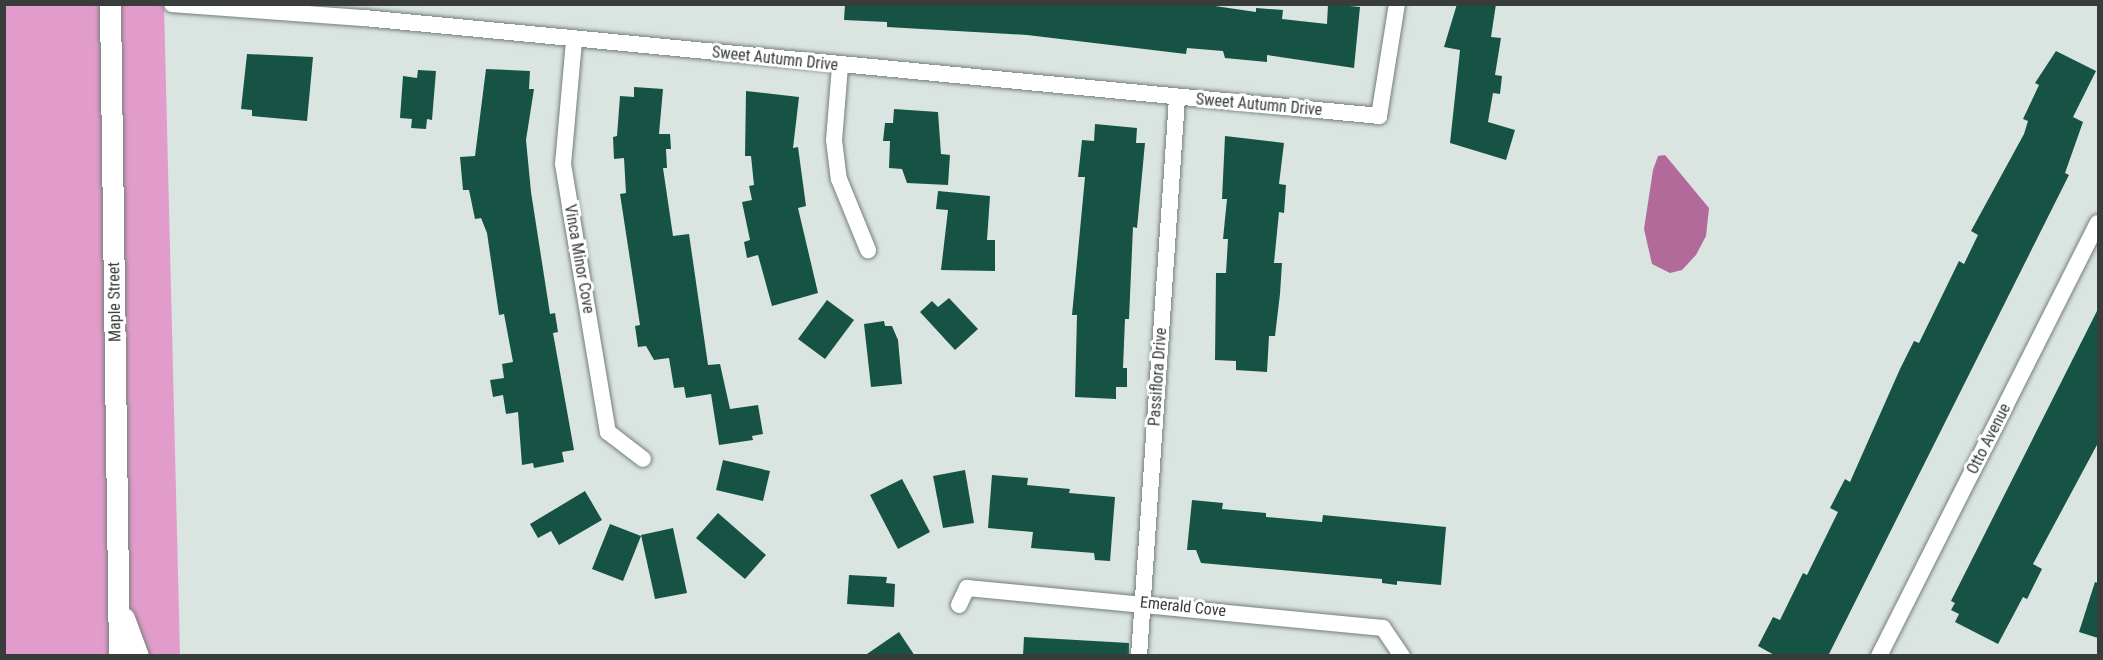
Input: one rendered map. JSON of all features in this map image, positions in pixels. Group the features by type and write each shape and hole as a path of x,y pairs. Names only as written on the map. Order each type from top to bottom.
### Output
{"street":[{"name":"Maple Street","path":"110,4 119,656"},
{"name":"Sweet Autumn Drive","path":"172,4 365,11 574,41 1379,116 1397,4"},
{"name":"Vinca Minor Cove","path":"574,41 563,164 608,432 643,459"},
{"path":"840,66 834,140 839,179 868,250"},
{"name":"Passiflora Drive","path":"1139,656 1177,98"},
{"name":"Otto Avenue","path":"1880,656 2098,224"},
{"name":"Emerald Cove","path":"959,605 967,588 1143,603 1383,628 1402,656"},
{"name":"Maple Street","path":"117,600 138,656"}],"shaded area":[{"path":"4,5 164,5 180,655 5,655"},
{"path":"1665,155 1709,208 1706,236 1696,255 1682,270 1670,273 1652,264 1644,229 1653,170 1658,156"}],"building":[{"path":"845,4 1201,4 1256,12 1256,8 1283,10 1282,19 1327,24 1328,4 1360,7 1354,68 1267,55 1267,62 1225,58 1223,51 1187,48 1186,54 1027,35 887,27 887,22 844,20"},
{"path":"1457,4 1496,4 1491,37 1501,38 1495,75 1502,76 1500,94 1493,93 1488,122 1515,130 1506,160 1450,143 1460,50 1444,47"},
{"path":"2056,51 2096,71 2073,117 2083,122 2065,173 2069,175 1828,656 1776,656 1758,646 1773,617 1780,620 1803,573 1807,575 1838,512 1830,508 1845,479 1850,482 1914,341 1919,343 1959,261 1964,264 1978,235 1971,231 2024,134 2028,121 2023,119 2039,85 2035,83"},
{"path":"247,54 313,57 307,121 252,116 252,110 241,109"},
{"path":"486,69 530,71 529,89 534,89 526,140 531,192 550,314 555,313 558,332 553,333 574,450 562,452 564,462 534,468 533,463 522,465 518,412 506,414 503,395 493,397 490,380 504,378 502,364 513,362 504,314 499,315 487,233 481,218 475,219 469,190 463,190 460,157 475,156"},
{"path":"418,70 436,71 432,120 427,119 426,129 411,128 412,119 400,118 403,76 417,78"},
{"path":"634,87 663,89 659,134 670,134 671,149 666,149 667,168 663,168 673,236 689,234 708,365 720,364 730,409 758,405 763,434 752,436 753,440 719,445 711,394 686,398 684,387 674,388 669,358 654,360 646,346 638,347 635,326 640,325 620,194 626,193 624,158 614,159 613,137 617,136 620,96 634,97"},
{"path":"746,91 799,97 793,148 798,147 806,206 798,208 818,293 772,306 758,255 747,258 744,242 750,240 742,202 752,200 749,186 754,185 751,156 745,156"},
{"path":"894,109 938,112 941,154 950,155 948,185 907,183 902,169 889,168 890,141 883,141 885,123 893,123"},
{"path":"1095,124 1137,128 1136,143 1145,143 1137,228 1133,227 1129,319 1125,319 1123,368 1127,368 1127,387 1116,387 1116,399 1075,397 1077,315 1072,315 1085,177 1078,177 1082,140 1094,141"},
{"path":"1225,136 1284,143 1279,184 1286,185 1284,213 1279,212 1274,263 1282,263 1280,294 1275,336 1269,336 1267,372 1236,370 1236,361 1215,360 1216,273 1226,273 1228,239 1223,239 1227,199 1222,199"},
{"path":"938,191 990,196 987,240 995,240 995,271 941,270 948,210 936,209"},
{"path":"949,298 978,329 955,350 920,312 932,301 938,307"},
{"path":"827,300 854,320 825,359 798,339"},
{"path":"2098,309 2098,443 2033,564 2042,569 2027,599 2023,597 1998,644 1955,622 1959,614 1951,610 1955,603 1951,601"},
{"path":"884,321 885,326 892,326 898,340 902,384 871,387 864,324"},
{"path":"723,460 770,471 763,501 716,490"},
{"path":"965,470 974,523 943,528 933,476"},
{"path":"992,475 1028,478 1027,485 1070,489 1069,493 1115,497 1110,561 1095,560 1094,553 1031,548 1033,532 988,528"},
{"path":"902,479 930,532 898,549 870,495"},
{"path":"585,491 602,520 559,545 551,531 538,538 530,524"},
{"path":"1192,500 1223,503 1222,509 1266,513 1266,517 1322,522 1323,515 1446,527 1441,585 1397,581 1397,585 1382,583 1382,579 1201,563 1196,550 1187,550"},
{"path":"718,513 766,555 745,579 696,538"},
{"path":"610,524 641,536 623,581 592,569"},
{"path":"673,528 687,593 655,599 641,535"},
{"path":"849,575 887,577 886,583 895,584 894,607 847,604"},
{"path":"2095,582 2098,583 2098,638 2079,632"},
{"path":"899,632 915,656 864,656"},
{"path":"1024,637 1129,643 1129,656 1023,656"}]}
